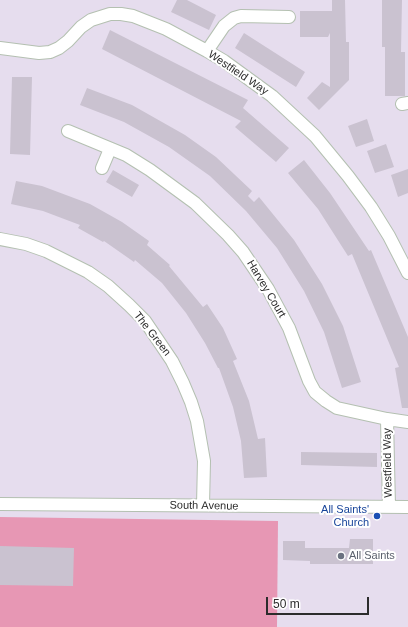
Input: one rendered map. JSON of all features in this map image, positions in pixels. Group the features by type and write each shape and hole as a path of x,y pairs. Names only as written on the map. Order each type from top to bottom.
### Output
{"street":[{"name":"Westfield Way","path":"0,48 39,53 50,52 59,48 68,41 81,27 91,20 110,14 121,14 132,16 166,29 208,51 272,96 315,136 371,207 408,271"},
{"path":"208,51 224,26 234,18 241,16 288,17"},
{"name":"Harvey Court","path":"68,131 126,155 172,185 213,219 243,252 268,289 289,328 309,381 315,392 326,402 337,408 408,422"},
{"path":"102,168 110,149"},
{"name":"The Green","path":"0,239 26,244 46,251 88,272 108,286 130,305 145,321 172,361 191,402 197,421 204,462 203,506"},
{"name":"Westfield Way","path":"388,419 389,507"},
{"name":"South Avenue","path":"0,504 408,507"}],"shaded area":[{"path":"0,517 278,521 277,627 0,627"}],"building":[{"path":"177,0 187,0 216,15 209,30 171,12"},
{"path":"332,0 345,0 346,42 349,42 349,80 319,110 307,98 322,82 330,87 330,33 328,37 300,37 300,11 332,11"},
{"path":"382,0 402,0 401,52 405,52 405,96 385,96 385,47 382,47"},
{"path":"110,30 248,100 243,108 289,148 276,162 235,127 241,121 102,49"},
{"path":"244,33 305,72 296,87 235,48"},
{"path":"12,77 32,77 30,155 10,154"},
{"path":"87,88 132,105 185,135 216,157 252,191 248,196 254,202 259,197 294,240 322,284 343,326 361,382 342,388 324,332 304,291 277,248 246,211 210,176 169,147 124,122 80,105"},
{"path":"367,119 374,141 356,147 348,126"},
{"path":"386,144 394,167 375,173 367,151"},
{"path":"304,160 330,193 369,251 371,250 408,337 408,408 402,408 395,368 399,367 352,254 348,256 318,209 288,173"},
{"path":"408,169 408,193 398,197 391,175"},
{"path":"113,170 139,185 132,197 106,182"},
{"path":"16,181 42,186 90,204 122,222 149,241 147,245 170,265 169,266 203,307 207,304 223,328 237,359 233,361 249,401 258,439 265,438 267,477 244,478 241,441 233,407 219,368 186,313 162,283 135,260 134,262 104,241 103,242 78,228 80,225 43,211 11,204"},
{"path":"301,452 377,453 377,467 301,465"},
{"name":"All Saints","path":"350,539 373,539 373,564 310,564 310,561 283,560 283,541 305,541 305,548 349,548"},
{"path":"0,546 74,548 73,586 0,585"}],"place":[{"name":"All Saints' Church","path":"377,516"},
{"name":"All Saints","path":"341,556"}]}
